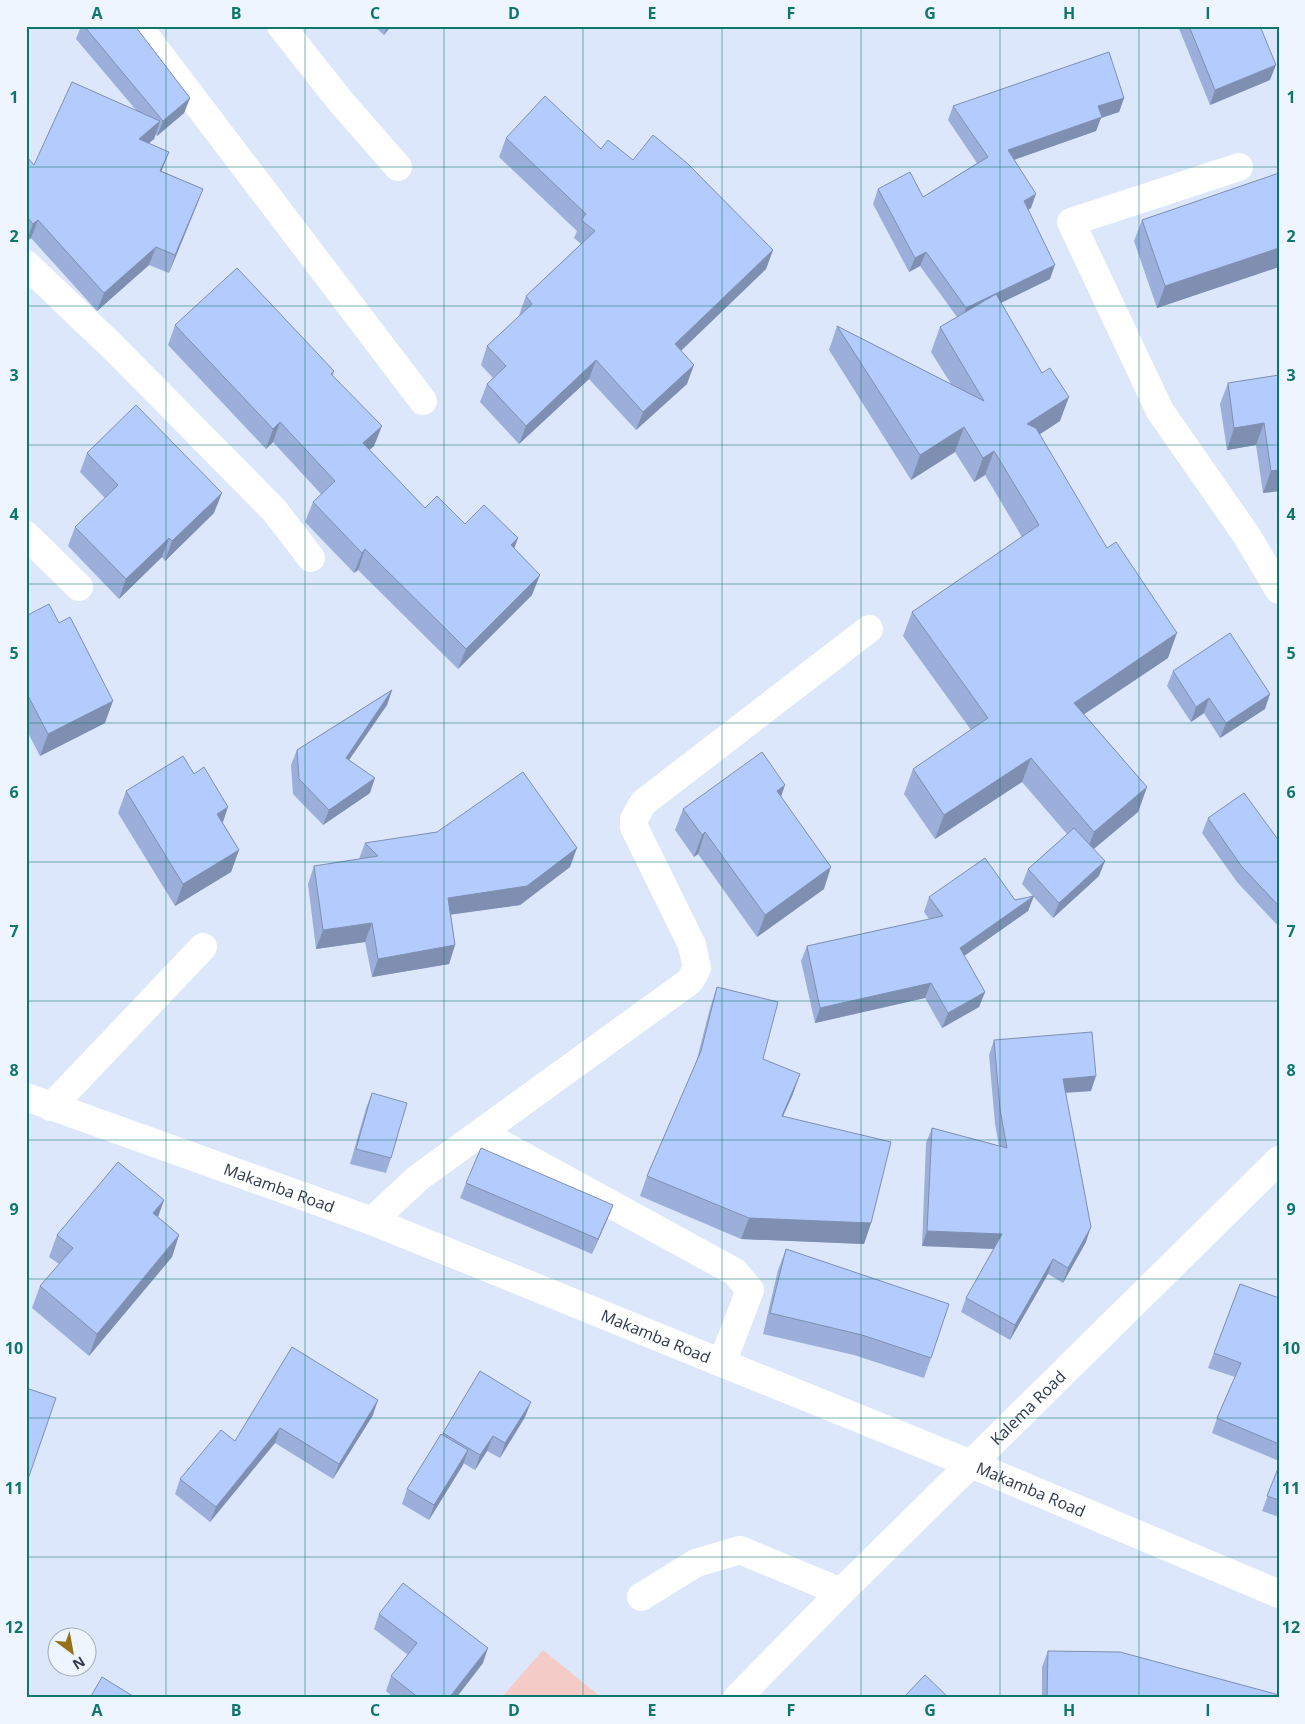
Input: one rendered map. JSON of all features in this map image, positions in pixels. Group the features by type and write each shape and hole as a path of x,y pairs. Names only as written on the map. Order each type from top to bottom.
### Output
{"street":[{"path":"138,26 423,401"},
{"path":"281,26 341,102 398,167"},
{"path":"1238,167 1071,222 1160,411 1247,536 1279,590"},
{"path":"26,264 113,347 268,504 311,558"},
{"path":"26,535 79,587"},
{"path":"372,1221 418,1178 690,981 697,968 692,945 634,827 637,812 643,803 869,630"},
{"path":"38,1102 203,947"},
{"name":"Makamba Road","path":"38,1102 372,1221 971,1464 1279,1594"},
{"path":"481,1132 735,1272 750,1290 722,1363"},
{"name":"Kalema Road","path":"737,1698 840,1592 1279,1160"},
{"path":"641,1597 696,1562 740,1550 840,1592"}],"shaded area":[{"path":"543,1650 602,1698 501,1698"}],"building":[{"path":"84,26 135,26 190,98 163,121"},
{"path":"1189,26 1260,26 1276,65 1215,90"},
{"path":"1109,52 1124,98 1098,106 1102,117 1008,150 1036,194 1024,201 1055,265 966,308 926,252 915,258 878,189 910,172 923,197 988,157 953,106"},
{"path":"72,82 160,121 139,139 169,152 160,171 203,189 175,255 156,247 104,293 38,220 33,224 26,216 26,156 34,165"},
{"path":"545,96 601,149 608,140 633,160 653,135 687,163 773,250 675,344 694,365 643,412 596,360 526,426 487,384 506,366 487,346 532,304 526,296 595,231 581,220 586,214 506,138"},
{"path":"1279,173 1279,248 1165,286 1142,220"},
{"path":"237,268 334,371 331,374 382,426 363,443 425,508 437,496 465,524 484,505 518,538 511,545 540,575 466,649 365,549 362,553 313,502 335,481 280,422 273,429 175,325"},
{"path":"996,294 1042,373 1050,368 1069,397 1027,424 1036,428 1107,548 1116,542 1177,633 1074,703 1147,787 1094,832 1031,758 944,815 913,769 988,718 912,612 1039,525 994,451 983,458 964,427 920,455 837,326 984,401 940,327"},
{"path":"1279,375 1279,470 1271,471 1264,423 1234,428 1228,383"},
{"path":"136,405 222,493 172,541 169,538 126,579 75,527 118,485 87,453"},
{"path":"49,604 59,623 70,617 113,701 48,734 26,692 26,616"},
{"path":"1230,633 1270,694 1226,723 1209,698 1196,707 1173,671"},
{"path":"392,690 346,758 375,778 329,810 299,779 297,750"},
{"path":"762,752 785,785 777,791 831,867 765,915 705,832 702,835 683,809"},
{"path":"183,756 194,774 204,767 228,807 217,814 239,850 183,884 126,791"},
{"path":"523,772 577,848 527,886 448,898 455,945 378,959 372,923 323,930 314,866 378,856 365,843 437,832"},
{"path":"1244,793 1279,841 1279,906 1242,867 1208,818"},
{"path":"1074,828 1105,861 1059,903 1028,869"},
{"path":"985,858 1015,900 1034,896 960,948 985,992 948,1013 931,983 820,1008 807,946 943,916 929,897"},
{"path":"717,987 778,1002 763,1059 800,1074 782,1116 891,1142 871,1223 749,1218 647,1176 701,1051"},
{"path":"1092,1032 1096,1076 1063,1079 1091,1227 1068,1268 1053,1259 1015,1325 966,1298 1002,1234 927,1231 932,1128 1007,1148 1000,1109 994,1040"},
{"path":"372,1093 407,1103 391,1158 356,1149"},
{"path":"481,1148 613,1205 598,1239 466,1183"},
{"path":"118,1162 164,1200 153,1213 179,1235 97,1334 40,1286 73,1248 57,1235"},
{"path":"786,1249 949,1304 931,1358 862,1335 770,1313"},
{"path":"1240,1284 1279,1298 1279,1444 1217,1418 1241,1363 1214,1353"},
{"path":"292,1347 378,1400 339,1464 280,1428 216,1507 180,1479 221,1430 235,1441"},
{"path":"480,1371 531,1402 505,1443 493,1436 480,1455 443,1433"},
{"path":"26,1388 56,1398 26,1485"},
{"path":"441,1434 468,1450 434,1505 407,1489"},
{"path":"1279,1466 1279,1500 1267,1496"},
{"path":"403,1583 488,1648 449,1698 419,1698 391,1676 417,1643 379,1614"},
{"path":"1048,1651 1120,1652 1279,1695 1279,1698 1047,1698"},
{"path":"925,1675 949,1698 903,1698"},
{"path":"102,1677 136,1698 90,1698"}]}
